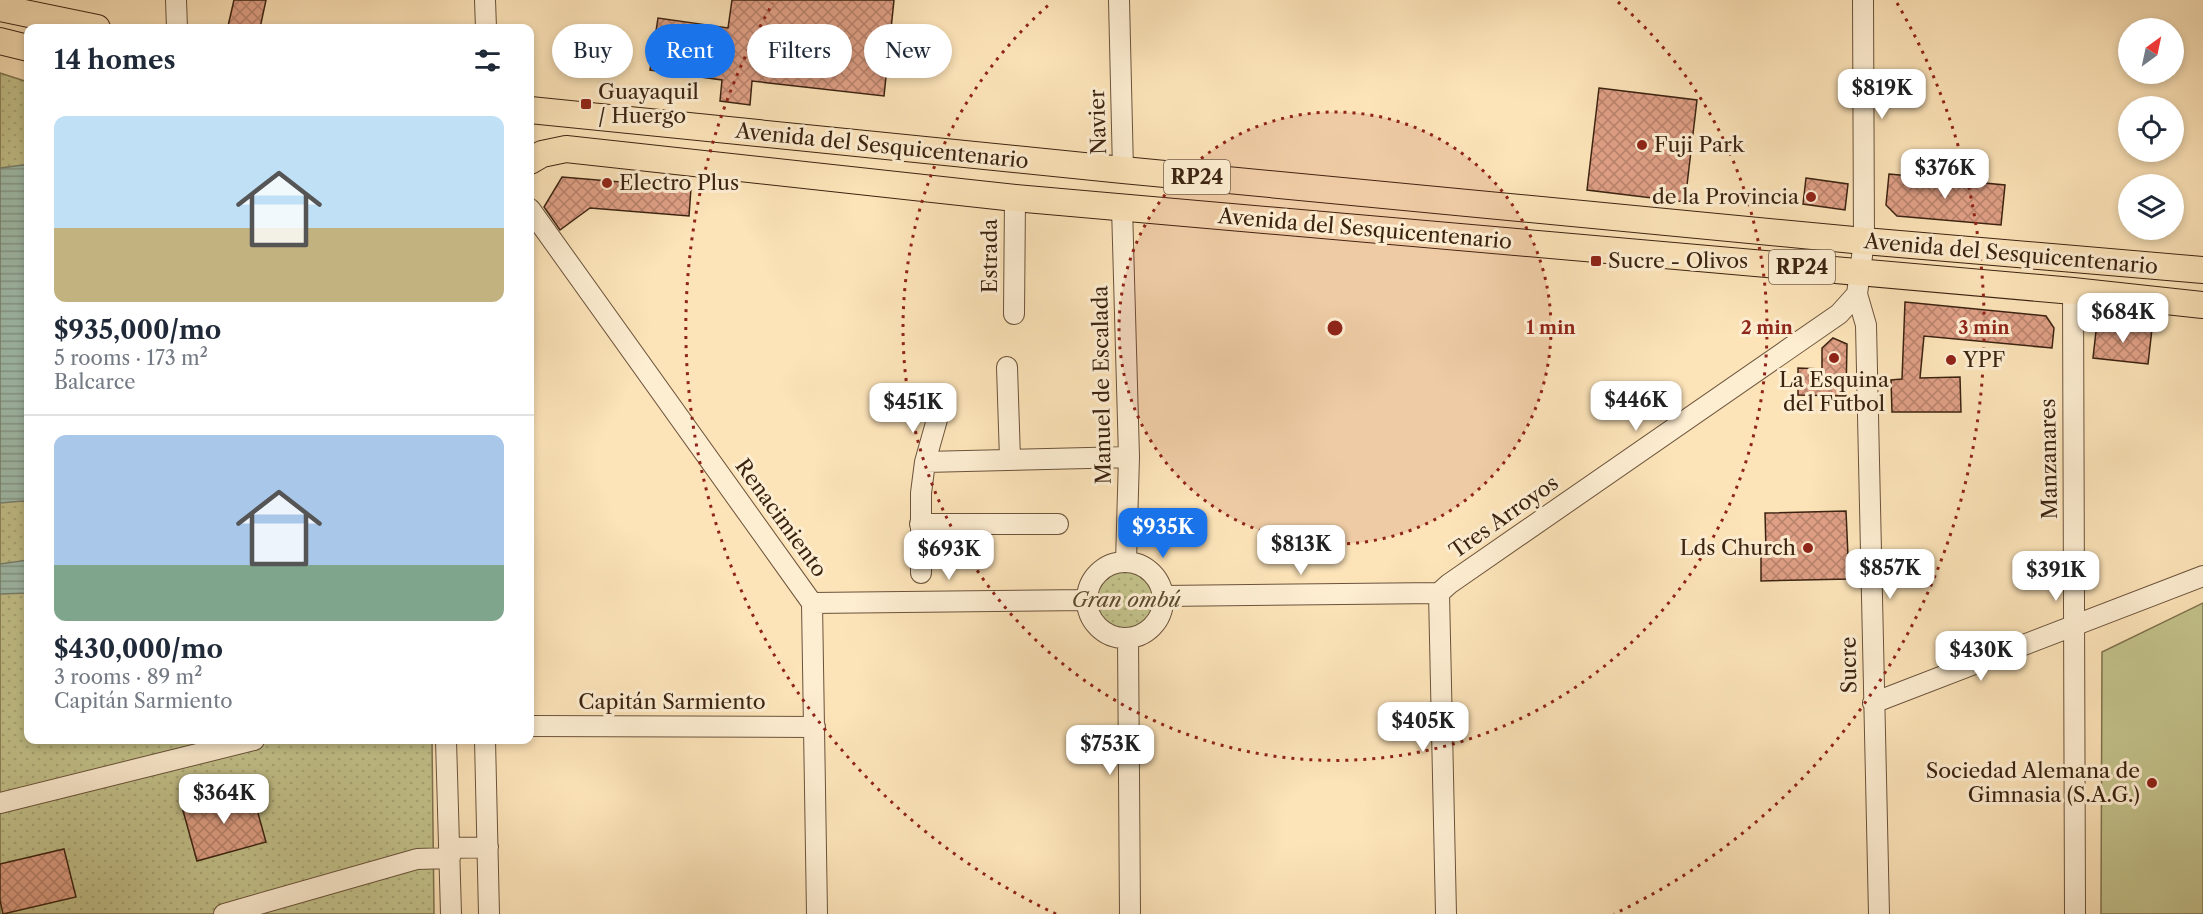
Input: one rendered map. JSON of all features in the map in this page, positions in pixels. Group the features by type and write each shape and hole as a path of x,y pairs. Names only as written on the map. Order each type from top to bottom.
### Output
{"main road":[{"path":"0,8 78,24"},
{"path":"0,41 24,47"},
{"name":"Avenida del Sesquicentenario","path":"534,110 1864,241 2203,270"},
{"name":"Avenida del Sesquicentenario","path":"534,159 542,154 566,149 1015,198 1858,283 2073,291 2203,305"}],"street":[{"path":"176,0 177,24"},
{"path":"485,0 486,24"},
{"name":"Navier","path":"1119,0 1123,170"},
{"path":"1858,283 1864,241 1863,0"},
{"name":"Estrada","path":"1014,314 1015,198"},
{"name":"Manuel de Escalada","path":"1122,207 1129,457 1126,562"},
{"name":"Renacimiento","path":"534,215 812,603 817,914"},
{"name":"Tres Arroyos","path":"1439,593 1839,314 1858,283"},
{"name":"Sucre","path":"1858,283 1866,325 1879,914"},
{"name":"Manzanares","path":"2073,291 2075,914"},
{"path":"1007,366 1010,459"},
{"path":"921,573 921,493 925,462 938,416"},
{"path":"925,462 1129,457"},
{"path":"920,524 1059,524"},
{"path":"1126,562 1147,568 1160,586 1163,596 1162,609 1154,624 1140,635 1128,638 1117,637 1099,628 1088,610 1089,588 1094,577 1103,568 1114,563 1126,562"},
{"path":"1873,703 2203,576"},
{"path":"1163,596 1439,593 1446,914"},
{"path":"812,603 1087,600"},
{"path":"1128,638 1131,914"},
{"name":"Capitán Sarmiento","path":"534,726 815,727"},
{"path":"0,803 238,744"},
{"path":"446,744 451,914"},
{"path":"485,744 489,914"},
{"path":"224,914 417,859 488,847"}],"green space":[{"path":"0,73 24,81 24,744 432,744 434,914 0,914"},
{"name":"Gran ombú","path":"1126,567 1139,569 1149,577 1157,587 1159,600 1157,613 1149,623 1139,631 1126,633 1113,631 1103,623 1095,613 1093,600 1095,587 1103,577 1113,569"},
{"name":"Sociedad Alemana de Gimnasia (S.A.G.)","path":"2203,603 2203,914 2101,914 2102,652"}],"shaded area":[{"path":"24,165 24,502 0,503 0,168"},
{"path":"24,561 24,593 0,594 0,564"}],"building":[{"path":"234,0 266,0 261,24 228,24"},
{"path":"732,0 894,0 892,24 864,24 864,78 886,78 884,96 752,81 750,105 720,101 722,80 708,78 735,78 735,24 729,24"},
{"path":"658,18 700,24 657,24"},
{"name":"Fuji Park","path":"1599,88 1697,100 1685,202 1587,190"},
{"path":"1889,174 2005,185 2001,225 1897,216 1886,205"},
{"path":"562,177 691,188 689,216 590,208 560,230 544,207"},
{"path":"1806,178 1848,184 1845,210 1803,204"},
{"path":"1905,302 2046,316 2054,328 2052,348 1924,336 1920,378 1960,377 1961,412 1892,412 1891,380 1902,379"},
{"path":"2103,324 2152,329 2148,364 2093,358 2096,331"},
{"name":"La Esquina del Futbol","path":"1833,338 1847,344 1846,396 1798,395 1798,368 1822,369 1822,348"},
{"name":"Lds Church","path":"1846,511 1849,579 1761,581 1761,551 1766,551 1765,513"},
{"path":"251,788 266,842 197,861 182,807"},
{"path":"64,849 76,897 3,914 0,900 0,864"}],"place":[{"name":"Guayaquil / Huergo","path":"586,104"},
{"name":"Fuji Park","path":"1642,145"},
{"name":"Electro Plus","path":"607,183"},
{"name":"de la Provincia","path":"1811,197"},
{"name":"Sucre - Olivos","path":"1596,261"},
{"name":"La Esquina del Futbol","path":"1834,358"},
{"name":"YPF","path":"1951,360"},
{"name":"Lds Church","path":"1808,548"},
{"name":"Sociedad Alemana de Gimnasia (S.A.G.)","path":"2152,783"}]}
